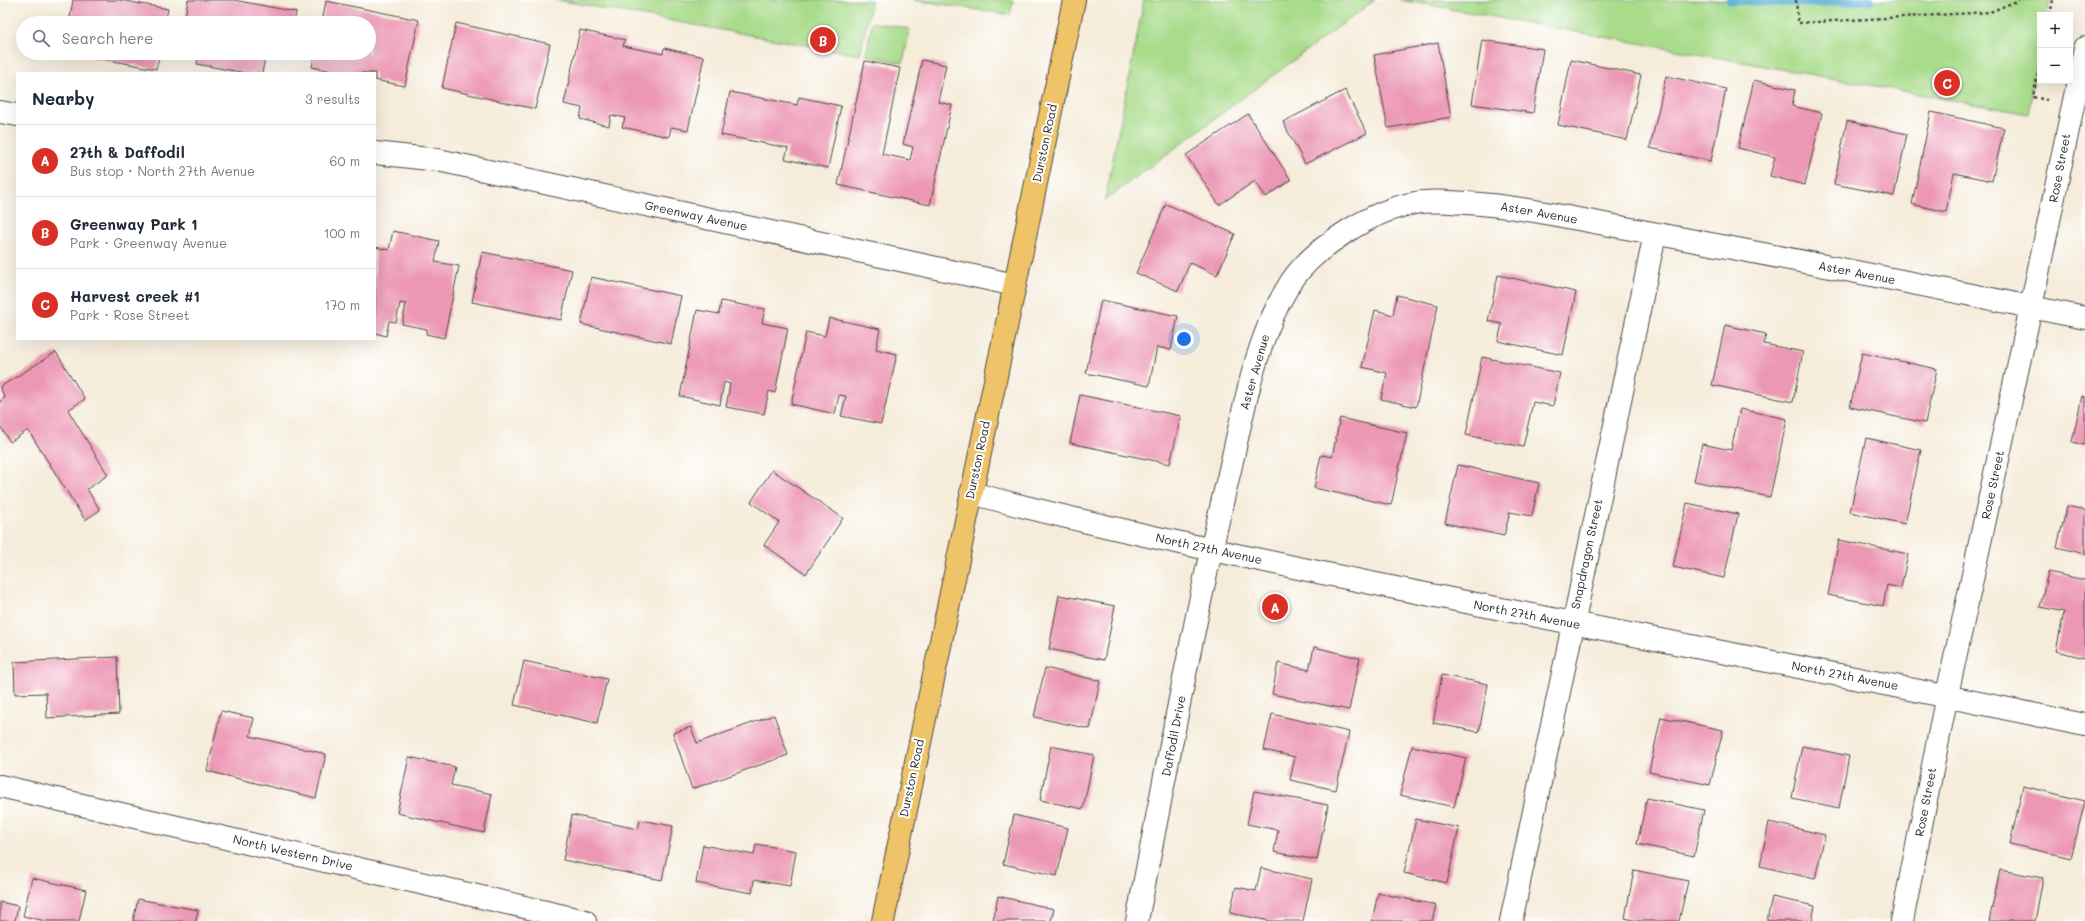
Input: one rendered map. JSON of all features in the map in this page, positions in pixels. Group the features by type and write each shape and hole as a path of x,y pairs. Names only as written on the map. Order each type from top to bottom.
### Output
{"main road":[{"name":"Durston Road","path":"883,921 1074,0"}],"street":[{"name":"Rose Street","path":"1902,921 1947,695 2032,307 2085,48"},
{"path":"0,112 16,115"},
{"name":"Greenway Avenue","path":"376,153 438,160 1016,285"},
{"name":"Aster Avenue","path":"1210,550 1252,376 1268,326 1292,282 1307,263 1345,232 1367,219 1391,209 1413,203 1433,201 1496,205 1655,234 2085,318"},
{"name":"Snapdragon Street","path":"1511,921 1572,624 1655,234"},
{"name":"North 27th Avenue","path":"971,493 1210,550 1572,624 1947,695 2085,724"},
{"name":"Daffodil Drive","path":"1137,921 1210,550"},
{"name":"North Western Drive","path":"0,786 585,921"}],"path":[{"path":"1796,0 1798,23 1990,12 2019,0"},
{"path":"2051,12 2053,0"}],"green space":[{"path":"556,0 872,0 860,55"},
{"path":"914,0 1013,0 1010,15"},
{"path":"1144,0 1375,0 1105,200"},
{"path":"1401,0 2050,0 2048,12 2037,12 2037,68 2028,114"},
{"path":"872,22 910,29 903,63 866,55"}],"building":[{"path":"73,0 120,0 168,9 166,16 70,16"},
{"path":"188,0 234,0 296,12 295,16 185,16"},
{"path":"326,1 419,20 405,86 376,80 376,72 337,72 312,67 314,60 376,60 376,16 323,16"},
{"path":"456,23 550,44 535,109 442,88"},
{"path":"580,30 625,40 623,46 663,54 664,48 704,57 688,130 671,127 669,137 622,127 625,118 611,115 609,126 580,119 582,108 564,104"},
{"path":"1482,40 1543,49 1533,113 1472,104"},
{"path":"1438,43 1451,117 1388,128 1374,55"},
{"path":"108,60 158,60 156,69"},
{"path":"198,60 265,60 262,72 240,72 197,64"},
{"path":"922,60 946,65 938,102 952,105 930,205 838,185 865,61 900,68 882,154 910,160 913,147 903,144"},
{"path":"1571,60 1641,75 1627,140 1558,125"},
{"path":"1666,76 1726,89 1711,161 1650,148"},
{"path":"1754,80 1795,90 1792,106 1822,113 1805,185 1770,176 1775,157 1738,148"},
{"path":"1345,90 1367,133 1305,164 1283,122"},
{"path":"730,92 797,105 799,97 841,106 828,168 785,159 788,148 721,135"},
{"path":"1931,112 2004,128 1992,181 1954,173 1946,212 1912,204"},
{"path":"1248,114 1291,180 1266,197 1255,181 1219,205 1186,155"},
{"path":"1847,121 1907,134 1894,196 1834,184"},
{"path":"1166,204 1235,234 1217,275 1190,263 1178,291 1136,273"},
{"path":"393,231 439,241 435,262 459,266 444,338 426,334 427,329 402,324 406,304 400,303 396,322 389,321 386,336 376,333 376,247 389,250"},
{"path":"482,252 572,270 561,320 472,302"},
{"path":"1498,275 1576,292 1563,355 1498,341 1502,324 1488,321"},
{"path":"591,277 681,296 671,344 581,324"},
{"path":"1397,295 1438,305 1416,407 1381,399 1387,373 1362,367 1375,310 1393,315"},
{"path":"1101,300 1178,316 1171,350 1157,347 1149,386 1086,373"},
{"path":"721,301 765,309 762,323 788,328 775,393 769,391 764,414 726,407 730,384 724,382 720,405 680,396 697,310 719,314"},
{"path":"829,318 880,329 876,349 897,354 881,424 841,416 846,396 839,395 835,414 791,404 806,332 825,336"},
{"path":"1725,325 1766,334 1764,344 1803,352 1793,402 1712,385"},
{"path":"56,352 85,399 68,410 108,475 87,489 100,510 85,520 28,430 10,442 0,426 0,401 5,398 0,387"},
{"path":"1862,353 1937,369 1925,423 1850,407"},
{"path":"1482,357 1560,373 1553,406 1533,402 1523,447 1466,435"},
{"path":"1080,395 1181,416 1170,464 1070,443"},
{"path":"2082,396 2085,397 2085,445 2072,442"},
{"path":"1740,409 1787,419 1770,497 1694,481 1702,444 1731,450"},
{"path":"1340,418 1407,433 1391,505 1314,488 1321,455 1332,457"},
{"path":"1866,438 1921,450 1905,524 1850,512"},
{"path":"1458,465 1539,483 1532,516 1510,512 1504,536 1445,523"},
{"path":"772,470 843,518 806,574 764,545 779,522 751,502"},
{"path":"1687,503 1738,514 1724,578 1673,567"},
{"path":"2067,506 2085,510 2085,554 2057,547"},
{"path":"1839,540 1908,554 1901,588 1887,585 1883,606 1828,595"},
{"path":"2048,572 2085,580 2085,658 2056,651 2064,612 2040,607"},
{"path":"1059,595 1115,606 1104,660 1049,649"},
{"path":"1314,647 1360,658 1349,710 1272,694 1278,663 1309,670"},
{"path":"117,657 119,714 47,718 46,693 15,694 14,662"},
{"path":"524,661 607,679 597,723 514,705"},
{"path":"1045,668 1100,681 1090,729 1034,717"},
{"path":"1442,675 1488,684 1479,732 1433,723"},
{"path":"221,711 254,718 250,736 326,754 316,798 207,771"},
{"path":"1272,714 1349,732 1336,790 1290,780 1295,757 1264,750"},
{"path":"774,715 788,755 692,789 673,733 691,727 697,743"},
{"path":"1661,717 1723,730 1710,785 1649,772"},
{"path":"1051,746 1094,755 1083,809 1040,800"},
{"path":"1412,746 1466,758 1454,807 1400,795"},
{"path":"1802,746 1849,756 1839,808 1792,798"},
{"path":"409,757 455,767 451,785 492,794 484,833 397,813"},
{"path":"2023,786 2085,801 2071,858 2010,844"},
{"path":"1254,791 1328,805 1317,860 1274,852 1278,830 1247,824"},
{"path":"1647,798 1704,810 1694,856 1637,844"},
{"path":"572,815 638,829 640,820 673,826 662,880 563,860"},
{"path":"1014,815 1068,828 1057,876 1003,864"},
{"path":"1416,819 1459,828 1447,883 1404,873"},
{"path":"1769,822 1825,835 1815,879 1760,866"},
{"path":"756,844 796,851 790,886 754,880 752,893 696,883 703,845 754,855"},
{"path":"1261,868 1312,879 1303,921 1270,921 1230,913 1236,887 1256,891"},
{"path":"1634,870 1688,881 1679,921 1637,921 1625,918"},
{"path":"2000,870 2043,878 2035,921 1989,921"},
{"path":"32,878 86,890 79,921 46,921 23,916"},
{"path":"1378,893 1436,905 1432,921 1372,921"},
{"path":"998,896 1054,909 1051,921 993,921"},
{"path":"1772,897 1815,906 1812,921 1767,921"},
{"path":"138,899 198,910 196,921 133,921"},
{"path":"0,902 18,906 15,921 0,921"}],"waterway":[{"path":"1730,0 1804,3 1870,0"}],"place":[{"name":"Greenway Park 1","path":"823,40"},
{"name":"Harvest creek #1","path":"1947,83"},
{"name":"27th & Daffodil","path":"1275,607"}]}
